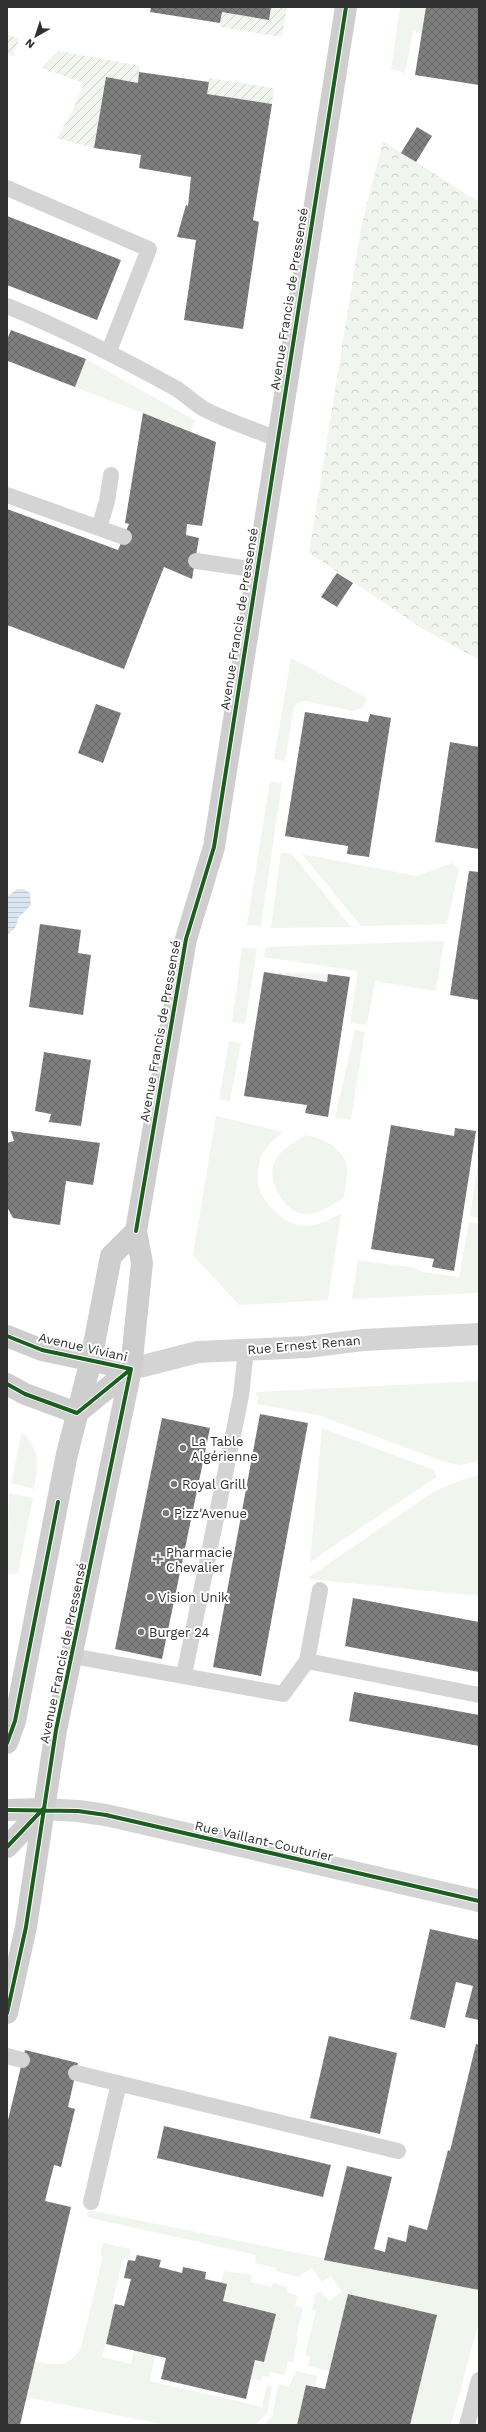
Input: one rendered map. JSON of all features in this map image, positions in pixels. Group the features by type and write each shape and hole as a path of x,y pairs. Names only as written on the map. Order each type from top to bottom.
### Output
{"street":[{"name":"Avenue Francis de Pressensé","path":"7,2013 26,1927 56,1730 131,1369 142,1263 136,1231 186,939 214,847 346,7"},
{"path":"7,1743 15,1721 77,1413 91,1360 111,1256 136,1231"},
{"name":"Rue Ernest Renan","path":"131,1369 198,1352 479,1334"},
{"name":"Avenue Viviani","path":"7,1336 42,1350 131,1369"},
{"name":"Avenue Viviani","path":"77,1413 131,1369"},
{"path":"7,1384 25,1394 77,1413"},
{"path":"7,1810 43,1809"},
{"path":"7,1847 43,1809"},
{"name":"Rue Vaillant-Couturier","path":"43,1809 106,1815 479,1901"}],"lane":[{"path":"7,188 148,249 108,351"},
{"path":"7,306 56,326 108,351 178,390 204,408 277,439"},
{"path":"99,528 107,501 111,475"},
{"path":"7,495 124,537"},
{"path":"196,561 258,570"},
{"path":"184,1676 241,1396 246,1350"},
{"path":"72,1656 283,1694 307,1661 320,1590"},
{"path":"307,1661 479,1695"},
{"path":"7,2056 22,2060"},
{"path":"76,2073 398,2151"},
{"path":"90,2202 119,2083"},
{"path":"467,2425 479,2380"}],"green space":[{"path":"271,7 287,7 282,37 220,27 222,12 269,19"},
{"path":"400,7 426,7 422,33 413,31 405,73 391,69"},
{"path":"7,34 19,39 13,56 7,54"},
{"path":"59,51 140,66 138,83 106,77 94,148 57,138 72,112 84,83 42,68"},
{"path":"209,78 274,88 272,104 207,94"},
{"path":"383,141 479,202 479,660 420,627 309,553 361,228"},
{"path":"86,359 196,421 189,431 75,387"},
{"path":"291,658 367,698 362,708 353,711 305,701 297,703 294,708 285,761 274,759"},
{"path":"270,781 282,783 261,926 247,925"},
{"path":"281,852 292,854 351,927 271,928"},
{"path":"302,854 417,876 453,863 459,869 447,924 361,926"},
{"path":"444,941 436,991 375,981 367,1025 350,1023 358,971 264,957 266,947"},
{"path":"242,947 257,949 245,1024 232,1022"},
{"path":"264,972 328,974 327,982"},
{"path":"355,1030 365,1032 351,1120 335,1118"},
{"path":"229,1041 241,1043 230,1101 219,1099"},
{"path":"216,1116 283,1132 262,1154 258,1172 258,1185 262,1195 278,1214 300,1226 307,1226 321,1223 341,1213 328,1300 239,1305 193,1255"},
{"path":"305,1135 312,1136 332,1145 342,1155 347,1169 344,1197 325,1209 309,1214 297,1212 283,1201 278,1194 272,1177 275,1161 281,1153 288,1146"},
{"path":"479,1157 479,1218 470,1216"},
{"path":"469,1222 479,1224 479,1287 477,1293 352,1299 358,1260 415,1268 423,1272 459,1277"},
{"path":"479,1381 479,1461 460,1465 445,1462 318,1415 257,1404 258,1396 256,1395 257,1392"},
{"path":"322,1428 434,1470 436,1477 310,1562"},
{"path":"22,1432 28,1439 37,1458 34,1489 11,1483"},
{"path":"479,1475 479,1596 309,1579 309,1577 435,1491 464,1479"},
{"path":"9,1493 33,1498 18,1573 7,1575"},
{"path":"88,2210 479,2290 479,2321 451,2425 410,2425 437,2315 348,2294 330,2371 308,2366 310,2357 305,2355 316,2311 312,2310 315,2295 321,2291 329,2301 342,2292 331,2276 322,2282 312,2268 298,2277 276,2271 276,2268 255,2263 256,2255 87,2217"},
{"path":"103,2243 131,2249 128,2260 123,2259 112,2303 115,2304 102,2357 131,2364 134,2351 155,2356 150,2381 262,2407 267,2385 272,2386 267,2413 255,2425 166,2425 26,2397 35,2361 49,2364 61,2364 76,2355 81,2348 103,2256 100,2255"},
{"path":"224,2271 252,2275 251,2282 272,2287 273,2283 288,2287 287,2292 298,2296 295,2306 303,2308 296,2336 298,2337 293,2362 288,2361 285,2375 270,2372 269,2377 262,2376 261,2381 251,2378 255,2360 264,2362 276,2314 223,2301 221,2283"},
{"path":"296,2371 317,2376 315,2386 306,2385 297,2425 264,2425 273,2415 278,2384 289,2387"}],"shaded area":[{"path":"17,889 24,889 30,893 31,905 19,917 15,928 7,935 7,897"}],"building":[{"path":"151,7 271,7 269,20 222,12 220,23 150,12"},
{"path":"426,7 479,8 479,85 415,75"},
{"path":"139,72 209,82 207,94 272,104 253,220 259,222 243,329 184,320 196,240 177,237 186,205 188,206 191,177 139,168 141,155 94,148 106,77 138,83"},
{"path":"417,127 432,136 416,162 401,153"},
{"path":"7,216 121,260 97,320 7,285"},
{"path":"11,330 86,359 75,387 8,361 7,364 7,340"},
{"path":"143,413 216,442 202,526 187,524 186,535 199,538 192,579 164,567 124,669 7,625 7,509 118,550 129,524 125,523"},
{"path":"337,573 353,583 337,607 321,597"},
{"path":"96,704 121,713 103,763 78,753"},
{"path":"305,712 368,722 370,714 391,718 369,857 347,854 348,846 285,836"},
{"path":"450,742 479,747 479,849 435,842"},
{"path":"469,871 479,872 479,1000 450,995"},
{"path":"40,924 81,930 78,953 91,955 83,1015 29,1007"},
{"path":"264,972 327,982 328,974 350,977 328,1117 305,1113 307,1105 244,1096"},
{"path":"44,1052 91,1060 81,1126 49,1122 51,1114 35,1111"},
{"path":"391,1125 454,1136 455,1128 476,1131 454,1271 432,1267 434,1259 371,1249"},
{"path":"11,1131 100,1143 93,1185 66,1181 60,1225 13,1218 7,1207 7,1143 14,1141"},
{"path":"260,1414 308,1423 261,1676 213,1667"},
{"path":"162,1418 210,1428 162,1659 115,1649"},
{"path":"353,1598 479,1622 479,1672 345,1646"},
{"path":"354,1692 479,1715 479,1746 349,1721"},
{"path":"430,1929 479,1940 479,2020 465,2017 473,1986 456,1982 445,2028 410,2019"},
{"path":"329,2036 397,2053 380,2134 310,2118"},
{"path":"476,2044 479,2045 479,2290 324,2260 347,2166 392,2177 374,2249 385,2252 388,2237 406,2242 409,2225 427,2230 448,2150 450,2151"},
{"path":"25,2050 78,2063 68,2107 75,2109 61,2167 54,2165 45,2201 71,2207 20,2425 7,2425 7,2124"},
{"path":"164,2126 331,2165 323,2197 157,2158"},
{"path":"137,2255 161,2260 159,2267 182,2273 183,2267 206,2272 205,2279 227,2284 223,2301 276,2314 264,2362 255,2360 246,2399 161,2379 166,2358 106,2344 115,2304 124,2306 131,2279 124,2278 128,2260 135,2261"},
{"path":"348,2294 437,2315 410,2425 297,2425 306,2385 325,2389"}],"cycle path":[{"path":"136,1231 186,939 214,847 346,7"},
{"path":"7,1336 42,1350 131,1369"},
{"path":"7,1384 25,1394 77,1413 131,1369"},
{"path":"7,2013 26,1927 56,1730 131,1369"},
{"path":"7,1743 15,1721 58,1502"},
{"path":"7,1847 43,1809"},
{"path":"7,1810 78,1811 106,1815 479,1901"}],"place":[{"name":"La Table Algérienne","path":"183,1448"},
{"name":"Royal Grill","path":"174,1484"},
{"name":"Pizz'Avenue","path":"166,1513"},
{"name":"Pharmacie Chevalier","path":"158,1559"},
{"name":"Vision Unik","path":"150,1597"},
{"name":"Burger 24","path":"141,1632"}]}
